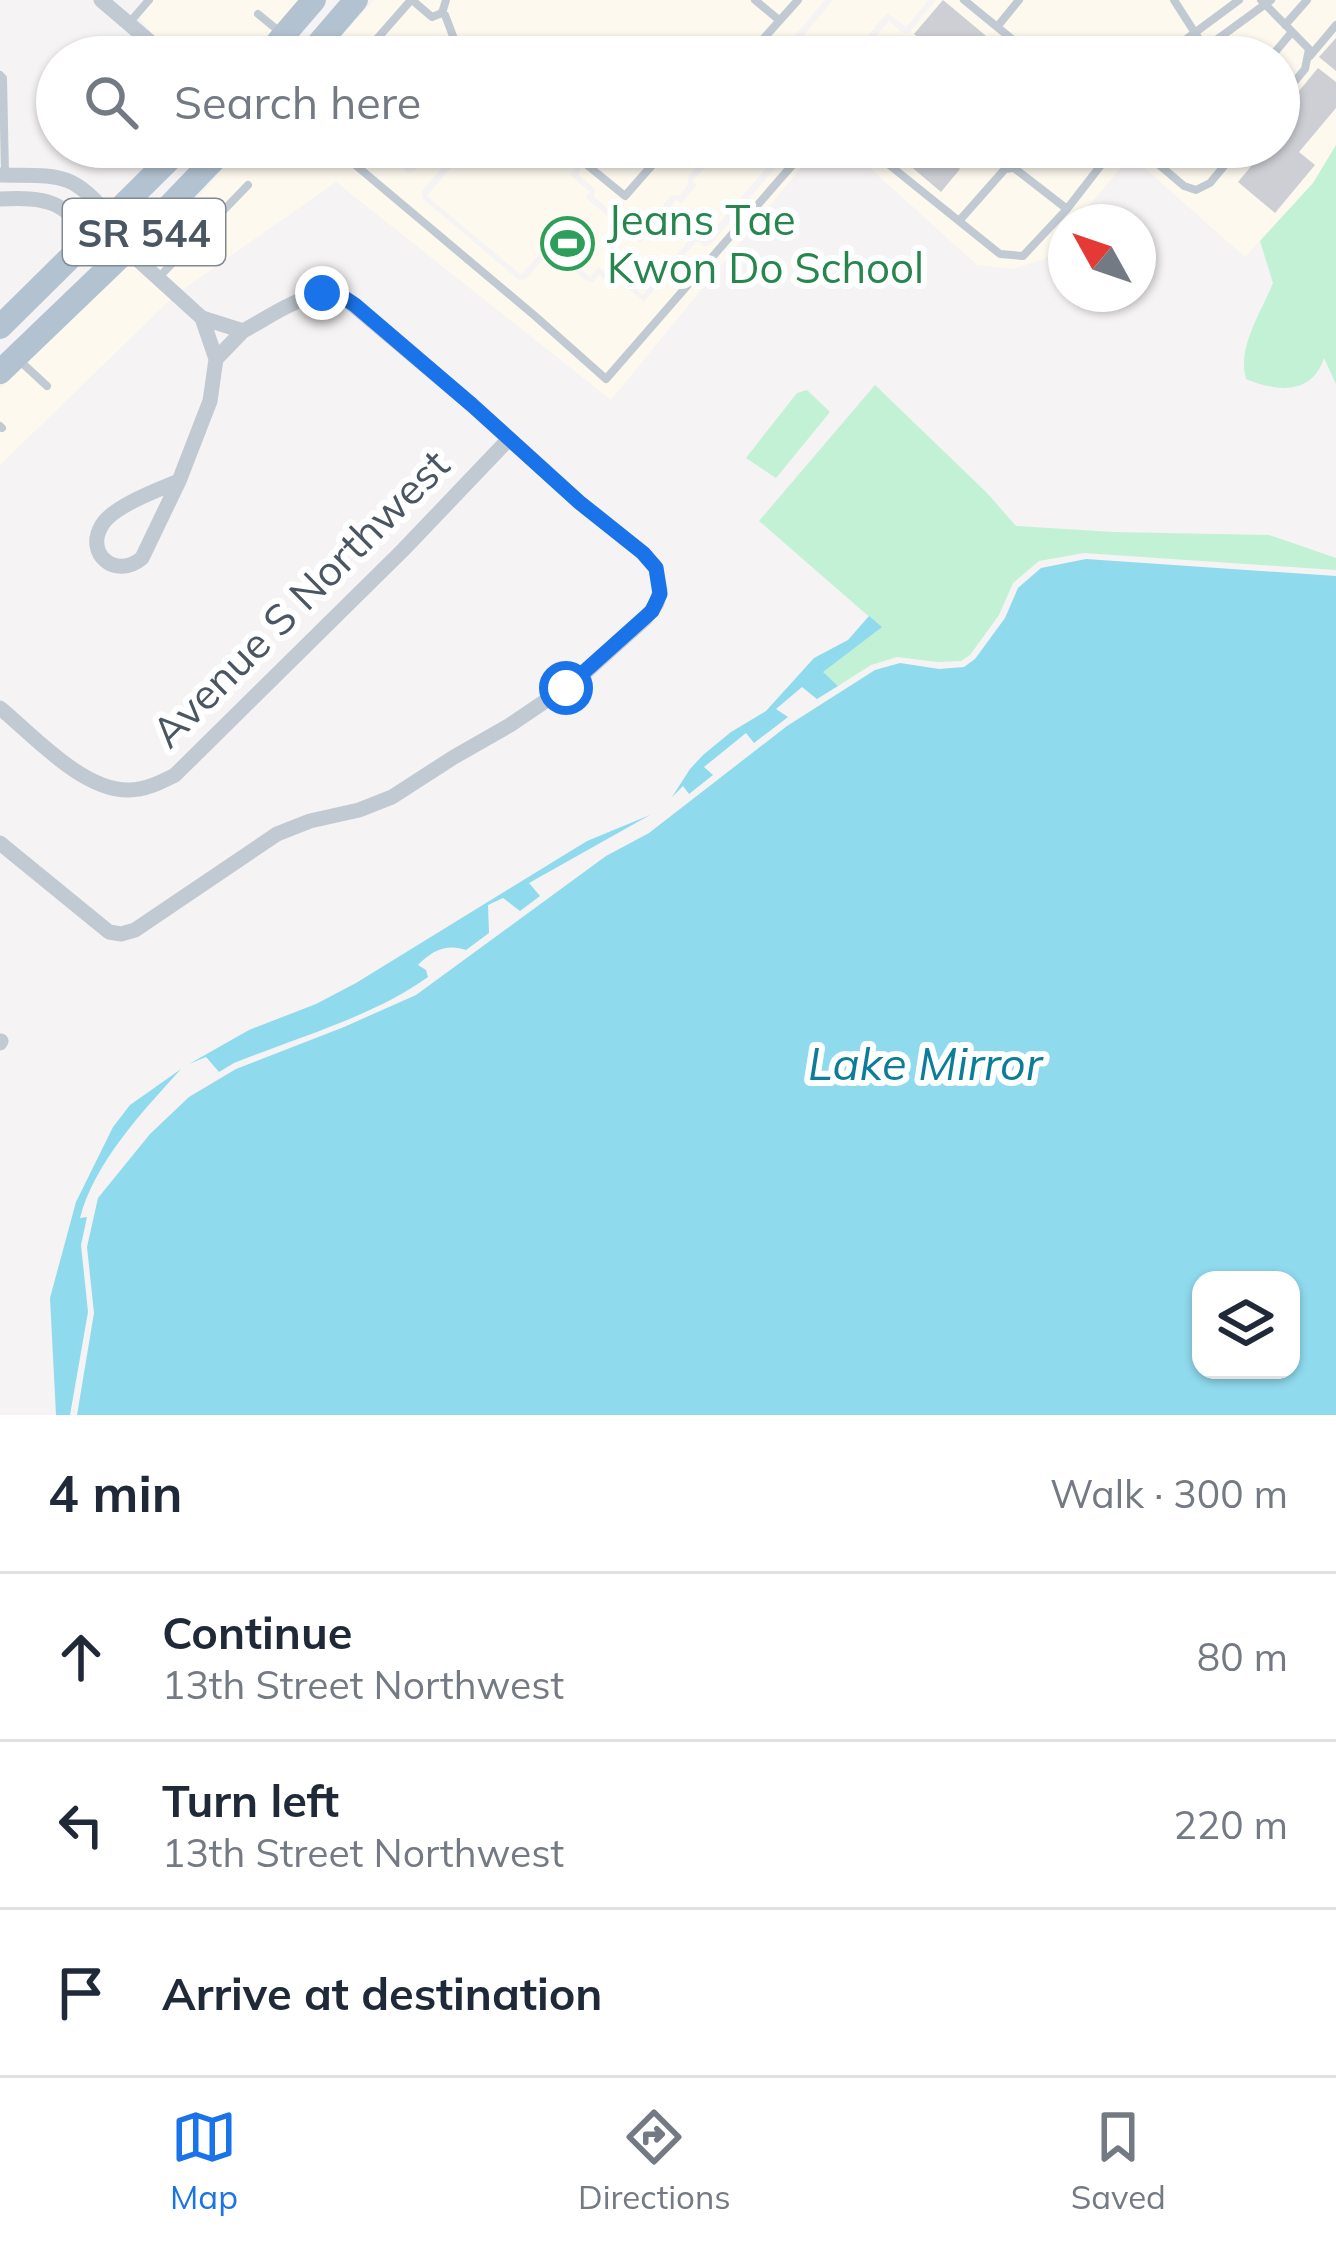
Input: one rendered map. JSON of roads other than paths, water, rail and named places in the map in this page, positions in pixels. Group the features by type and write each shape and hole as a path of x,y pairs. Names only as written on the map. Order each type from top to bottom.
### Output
{"main road":[{"path":"284,36 314,0"},
{"path":"325,36 356,0"},
{"name":"SR 544","path":"0,327 162,168"},
{"name":"SR 544","path":"8,364 206,168"},
{"path":"127,250 125,235 147,183"},
{"path":"60,315 105,250 112,218"}],"street":[{"path":"101,0 144,36"},
{"path":"3,176 52,175 74,183 112,218"},
{"path":"0,199 61,204 91,239"},
{"path":"127,250 202,318 243,332"},
{"path":"0,843 99,925 122,934 145,925 277,834 392,797 566,688 645,620 657,603 656,568 649,559 346,299 322,293 309,296 243,332 216,359"},
{"path":"178,481 123,507 102,525 99,554 117,567 133,566 142,558 178,481 210,401 216,359 202,318"},
{"name":"Avenue S Northwest","path":"0,708 80,775 108,788 130,790 175,775 509,439"}],"lane":[{"path":"129,23 148,0"},
{"path":"379,36 411,0 433,17 442,13 446,0"},
{"path":"755,0 779,20"},
{"path":"765,36 798,0"},
{"path":"964,0 1008,36"},
{"path":"997,27 1019,0"},
{"path":"1174,0 1197,36"},
{"path":"1190,36 1239,0"},
{"path":"1284,36 1307,0"},
{"path":"1219,36 1266,2 1295,36"},
{"path":"442,13 453,36"},
{"path":"258,14 284,36"},
{"path":"1306,61 1336,25"},
{"path":"1300,40 1309,49 1300,75"},
{"path":"1,81 3,176"},
{"path":"359,168 606,380 790,168"},
{"path":"591,168 625,196 650,168"},
{"path":"893,168 1000,254 1023,256 1048,229"},
{"path":"959,221 1005,169 1014,168 1061,204"},
{"path":"1071,204 1099,168"},
{"path":"1163,168 1196,190 1222,168"},
{"path":"158,278 248,184"},
{"path":"8,364 47,386"}],"water":[{"name":"Lake Mirror","path":"1086,559 1336,576 1336,1415 77,1415 94,1313 87,1247 98,1198 150,1134 189,1097 236,1069 416,995 606,856 649,833 787,726 875,670 900,663 964,667 1005,618 1018,588 1041,568"},
{"path":"869,616 882,627 823,672 838,686 817,699 802,687 776,709 788,717 754,743 746,733 704,767 713,775 689,794 683,786 672,797 703,755 766,711 814,658 848,640"},
{"path":"650,815 529,883 540,896 520,911 503,898 488,905 489,933 466,950 446,948 428,956 418,965 428,977 407,991 219,1072 206,1057 189,1064 249,1030 356,983 587,841"},
{"path":"181,1069 122,1139 87,1198 80,1218 87,1217 81,1245 88,1312 70,1415 56,1415 50,1298 76,1202 113,1127 130,1105"}],"place":[{"name":"Jeans Tae Kwon Do School","path":"568,243"}]}
